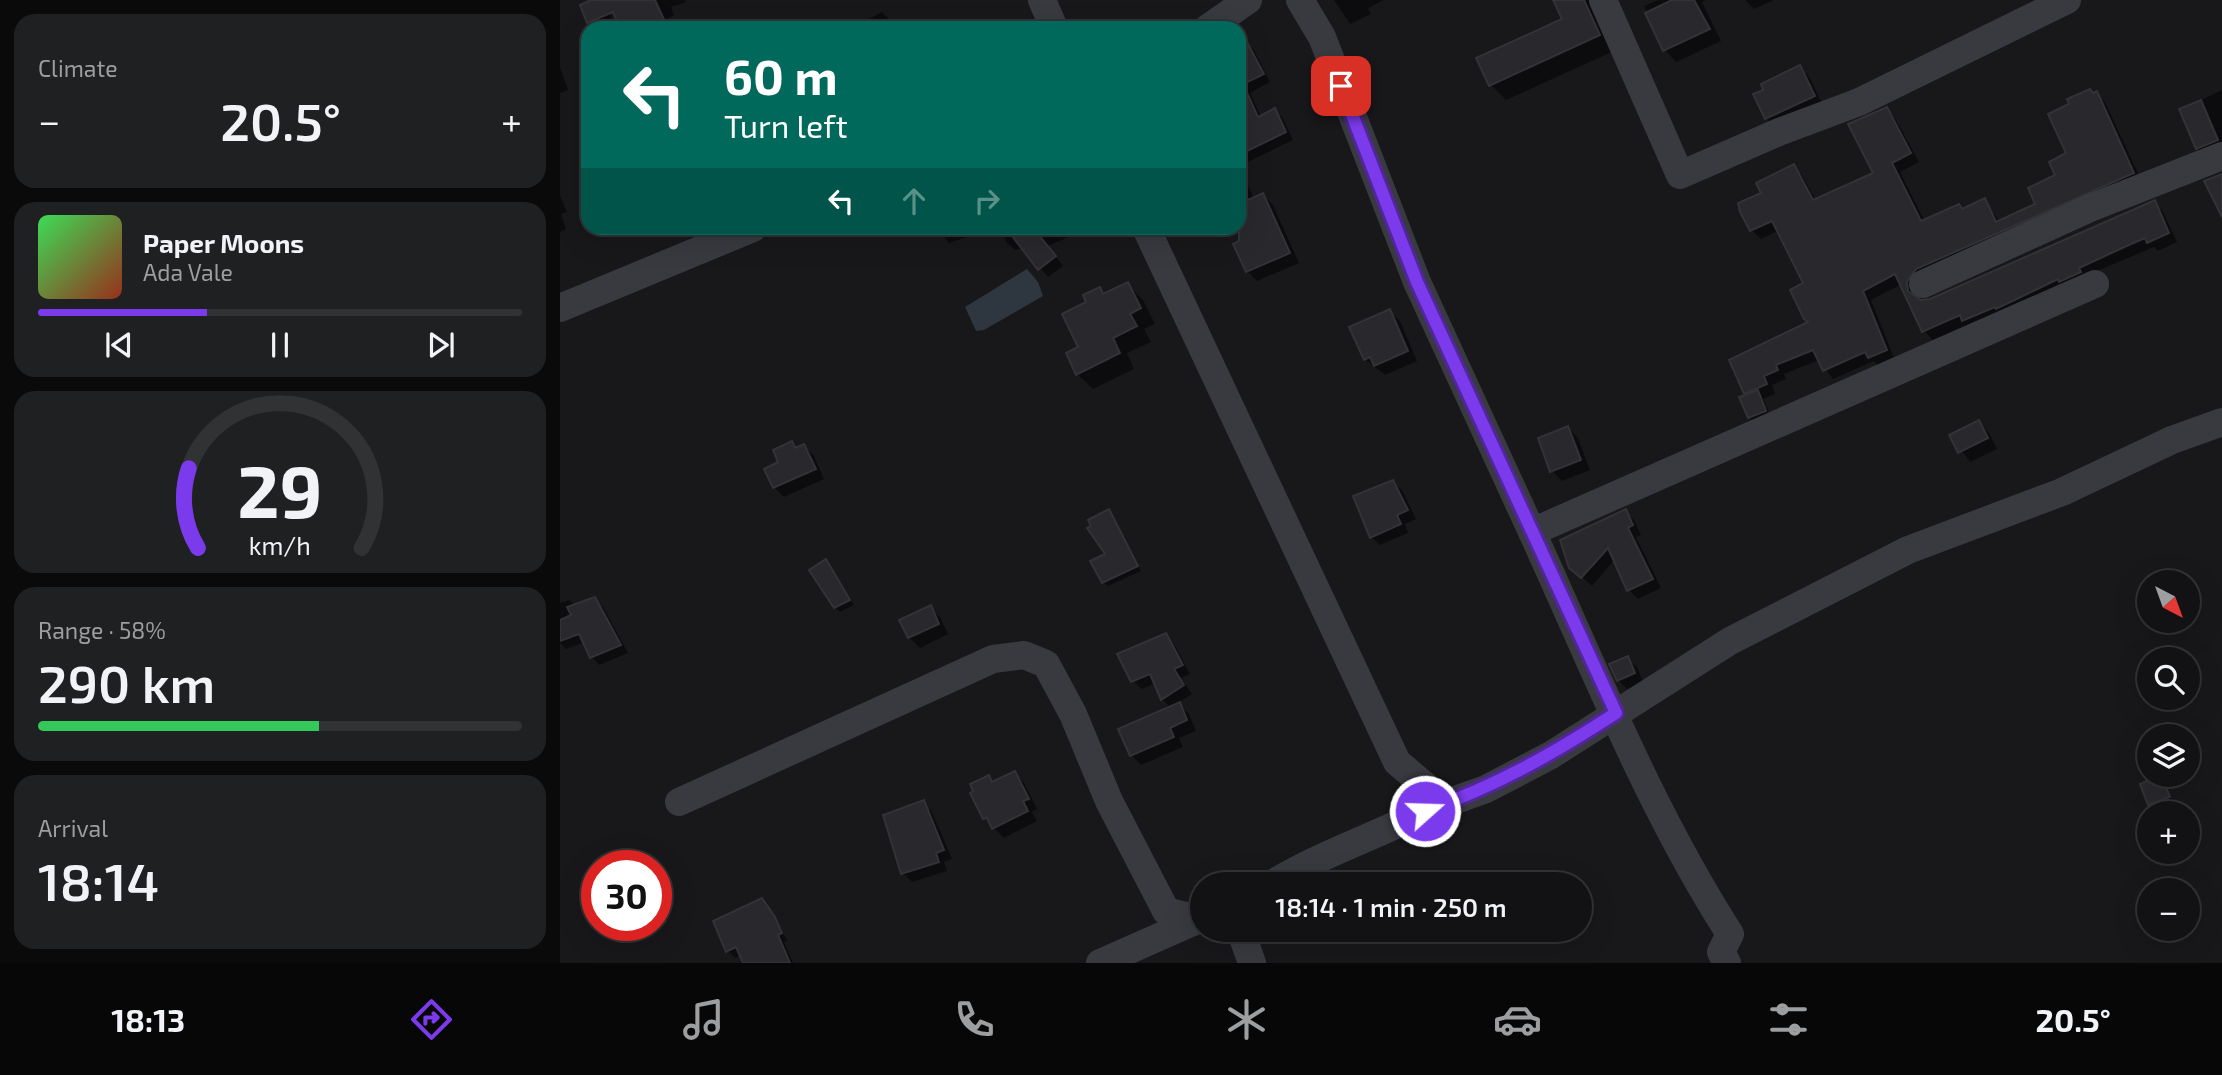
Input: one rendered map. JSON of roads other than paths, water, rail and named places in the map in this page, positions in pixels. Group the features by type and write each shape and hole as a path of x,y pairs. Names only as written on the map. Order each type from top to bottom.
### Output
{"street":[{"path":"1042,0 1051,21"},
{"path":"1218,21 1248,0"},
{"path":"1300,0 1322,37 1417,282 1532,532 1660,809 1706,897 1730,934 1721,952 1727,963"},
{"path":"1603,0 1680,175 1859,102 2067,0"},
{"path":"1923,284 2090,208 2222,156"},
{"path":"560,308 736,235"},
{"path":"1149,235 1397,762 1430,790 1425,811"},
{"path":"1532,532 2095,285"},
{"path":"1292,872 1313,859 1371,838 1425,811 1486,789 1551,755 1730,641 1908,550 2062,492 2172,440 2222,422"},
{"path":"679,803 993,659 1024,655 1046,664 1058,683 1109,800 1166,911 1190,917"},
{"path":"1100,963 1190,923"},
{"path":"1245,942 1252,963"}]}
